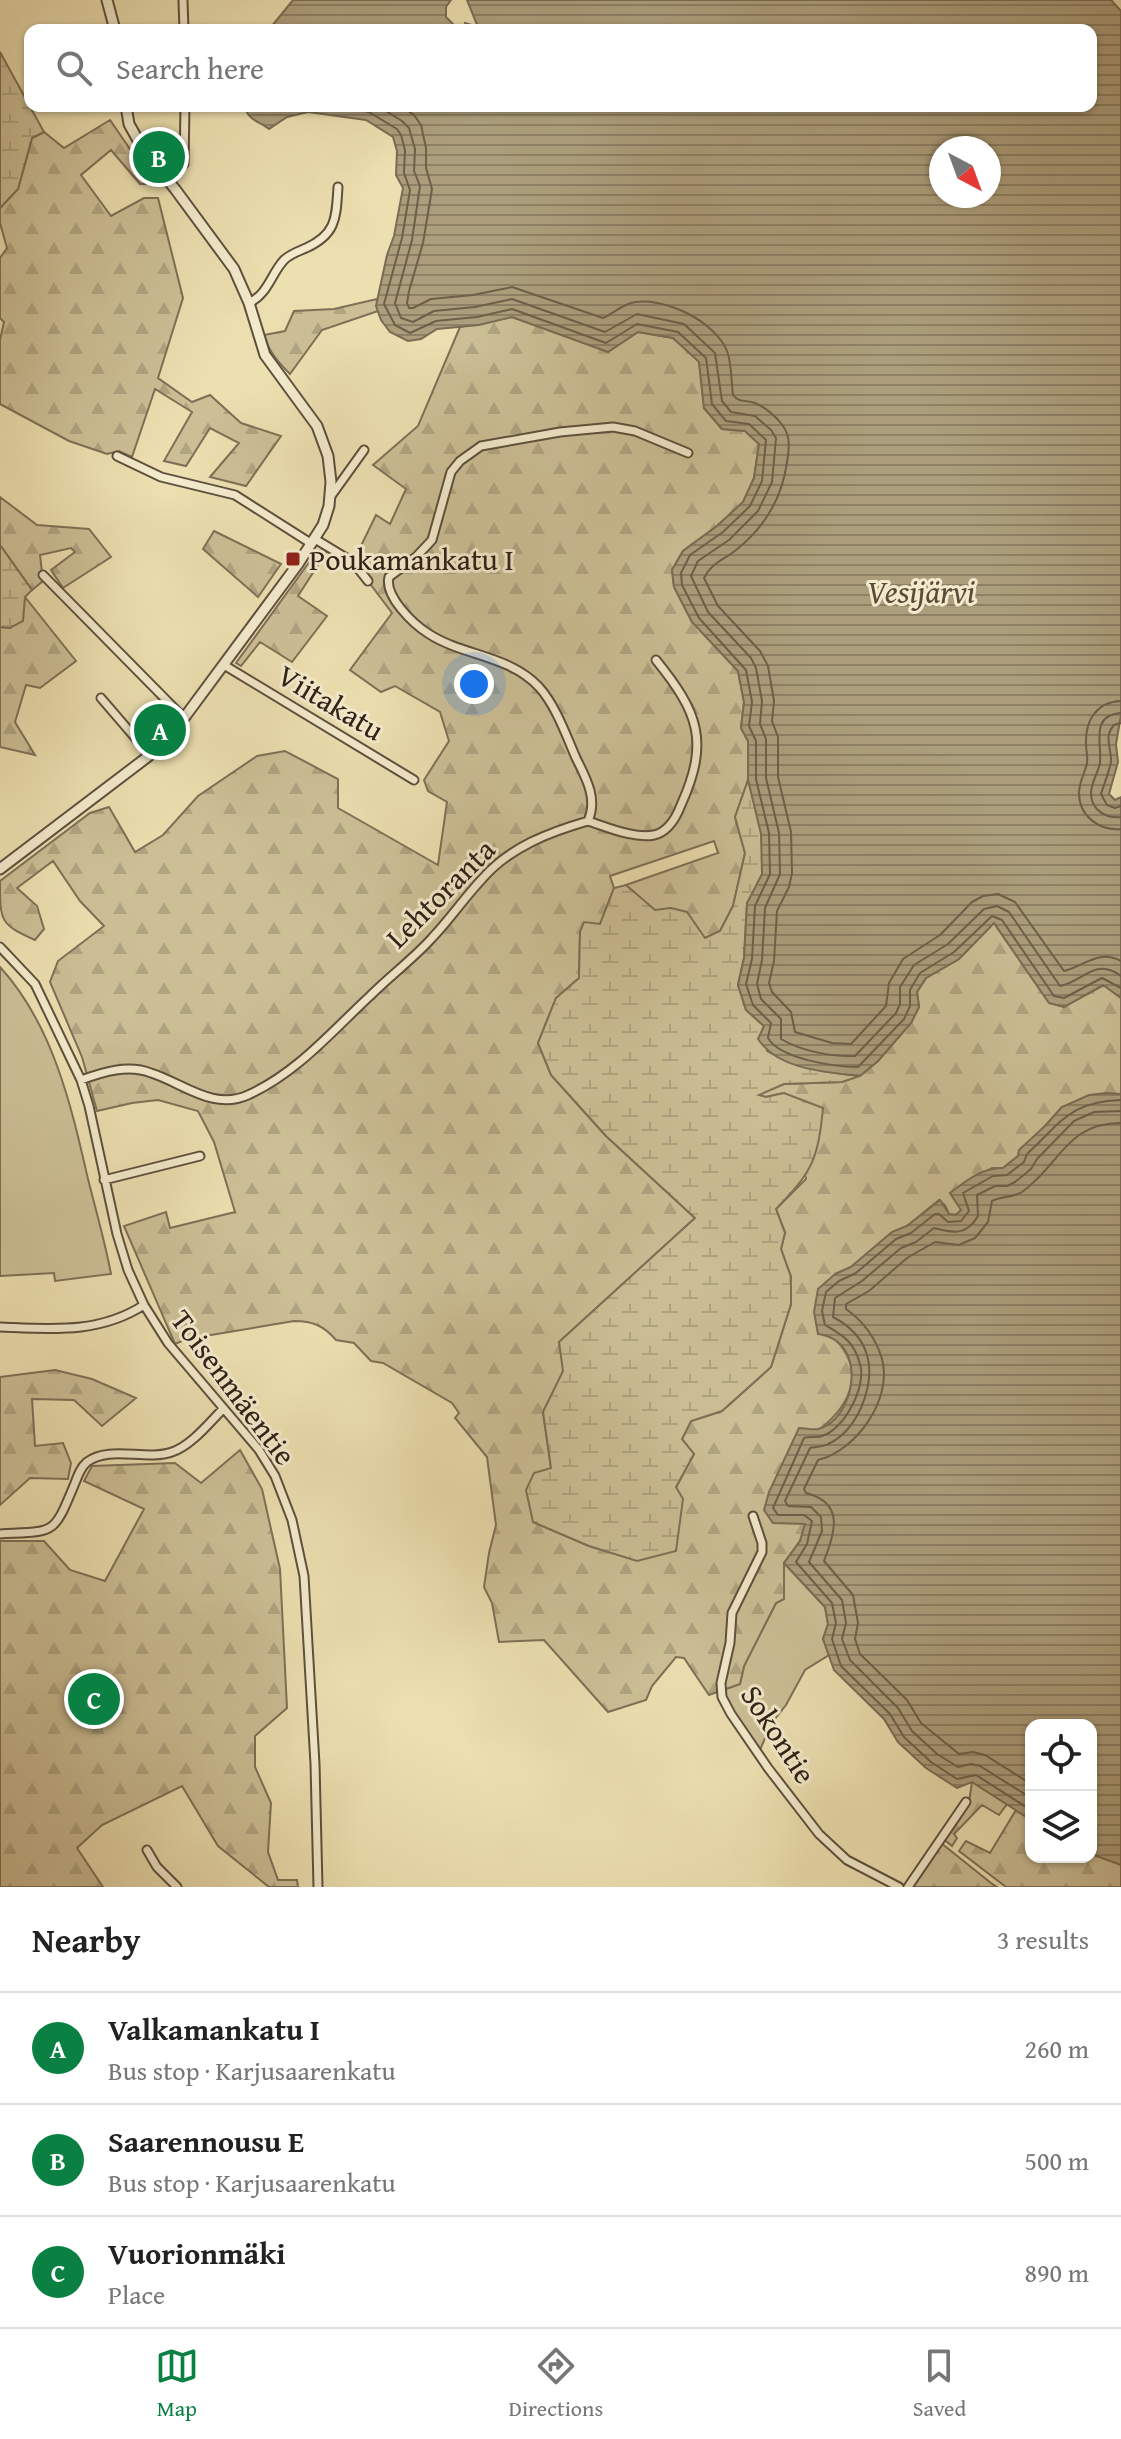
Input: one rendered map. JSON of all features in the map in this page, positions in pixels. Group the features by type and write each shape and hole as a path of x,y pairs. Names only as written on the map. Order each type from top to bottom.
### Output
{"street":[{"path":"107,0 113,24"},
{"path":"183,1 184,24"},
{"path":"0,869 150,755 184,718 314,541 327,516 331,496 328,456 323,440 309,413 265,355 249,303 234,269 135,138 128,112"},
{"path":"169,182 184,164 185,112"},
{"path":"249,303 263,293 284,260 323,240 335,218 338,187"},
{"path":"656,660 682,693 695,721 697,758 690,787 668,829 656,835 642,836 588,821 593,811 592,796 560,722 539,687 511,666 428,634 389,590 389,577 432,540 451,472 460,461 481,446 560,432 613,427 635,431 688,453"},
{"path":"331,496 364,450"},
{"path":"117,456 161,477 235,495 353,562 368,581"},
{"path":"43,575 184,718"},
{"name":"Viitakatu","path":"224,665 414,780"},
{"path":"101,698 150,755"},
{"name":"Lehtoranta","path":"81,1080 126,1069 150,1072 189,1091 215,1099 246,1096 304,1059 432,939 485,875 509,855 558,830 588,821"},
{"name":"Toisenmäentie","path":"0,947 35,984 81,1080 128,1270 144,1305 168,1343 259,1450 275,1476 300,1552 315,1764 318,1887"},
{"path":"104,1180 200,1156"},
{"path":"0,1327 90,1327 124,1318 144,1305"},
{"path":"0,1534 44,1532 53,1528 81,1470 90,1460 100,1456 154,1456 173,1452 223,1409"},
{"name":"Sokontie","path":"753,1516 762,1552 732,1613 730,1643 721,1683 722,1697 768,1768 819,1834 847,1860 899,1887"},
{"path":"908,1887 966,1802"},
{"path":"147,1850 157,1867 177,1887"}],"green space":[{"path":"0,52 24,96 24,112 33,112 44,132 32,138 18,189 0,208"},
{"path":"110,120 154,184 140,184 111,150 81,175 111,216 144,198 158,198 183,298 158,378 192,402 210,395 241,423 281,436 246,486 210,477 239,443 210,428 186,466 164,461 192,412 155,389 132,457 119,451 107,454 69,441 0,404 0,340 4,322 0,318 0,258 7,248 0,223 0,208 18,189 32,138 44,132 64,148"},
{"path":"377,299 378,311 322,330 290,374 266,341 264,335 285,331 294,311 334,309"},
{"path":"512,317 608,352 638,332 673,338 699,361 704,408 722,429 745,431 759,444 754,478 743,502 683,551 672,570 674,587 692,622 738,671 744,702 741,728 748,741 748,780 735,817 745,853 733,906 720,931 705,938 671,908 655,911 626,885 718,853 714,841 610,876 614,888 600,924 580,932 579,978 556,998 538,1043 551,1075 606,1136 695,1218 559,1342 564,1371 543,1412 551,1468 533,1522 589,1546 637,1560 694,1454 682,1439 691,1421 722,1411 771,1367 791,1304 791,1277 781,1249 785,1232 776,1209 806,1179 784,1093 766,1097 757,1095 784,1084 842,1082 862,1074 878,1061 911,1023 919,1007 917,992 926,978 959,959 994,923 1049,1003 1064,1007 1104,985 1121,998 1121,1094 1062,1107 1018,1156 1003,1168 992,1168 950,1193 962,1210 955,1215 949,1214 939,1200 907,1226 892,1232 851,1267 835,1274 832,1336 849,1360 851,1385 841,1408 820,1429 806,1523 800,1541 784,1563 784,1599 776,1603 744,1666 740,1684 709,1695 684,1658 676,1657 652,1686 646,1700 608,1712 544,1640 499,1642 492,1603 484,1587 496,1525 487,1457 455,1418 459,1413 452,1403 383,1363 371,1361 354,1343 336,1340 318,1325 307,1322 294,1321 187,1339 175,1344 124,1226 166,1212 170,1228 235,1212 214,1142 198,1111 158,1100 97,1111 82,1057 50,982 58,961 104,926 80,901 53,861 17,888 37,906 44,929 35,940 15,930 4,920 1,905 0,881 90,813 109,807 135,852 163,835 198,796 257,756 285,751 338,779 338,808 438,865 447,802 428,791 424,780 449,741 440,712 395,686 381,692 350,670 392,613 368,581 357,554 376,515 390,524 406,489 373,465 418,426 460,327"},
{"path":"0,497 37,525 89,529 111,557 63,588 51,570 75,552 71,548 40,555 43,581 32,590 0,545"},
{"path":"214,531 281,564 258,597 203,549"},
{"path":"0,545 32,590 25,597 23,621 10,628 0,627"},
{"path":"318,550 327,551 298,596 327,616 292,662 260,642 241,666 236,663"},
{"path":"25,597 76,661 40,688 26,685 15,722 35,755 0,747 0,627 10,628"},
{"path":"748,780 774,874 747,904 744,958 738,985 746,1010 765,1027 767,1051 812,1069 860,1076 842,1082 784,1084 759,1095 766,1097 784,1093 823,1108 819,1141 811,1164 798,1185 776,1209 785,1233 781,1249 791,1277 791,1304 771,1367 722,1411 691,1421 682,1439 694,1454 676,1487 683,1499 676,1551 637,1561 589,1546 533,1522 526,1490 534,1473 551,1468 543,1412 563,1371 559,1342 695,1218 606,1136 551,1075 538,1043 556,998 579,978 580,932 584,922 600,924 614,888 626,885 655,910 671,908 687,912 705,938 720,931 733,906 745,853 735,817"},
{"path":"0,967 34,1014 58,1067 75,1123 111,1274 55,1281 54,1273 0,1276"},
{"path":"55,1370 92,1379 136,1398 102,1426 74,1400 32,1399 35,1446 63,1443 71,1463 68,1479 30,1478 0,1505 0,1377"},
{"path":"240,1450 262,1489 280,1569 287,1708 255,1736 255,1767 271,1803 268,1852 278,1880 297,1880 298,1887 269,1887 218,1846 182,1786 102,1825 77,1848 103,1887 0,1887 0,1541 44,1541 70,1570 105,1581 144,1509 84,1481 92,1466 175,1463 201,1483"},
{"path":"784,1563 825,1607 828,1624 823,1639 829,1655 805,1670 786,1705 771,1724 760,1750 731,1712 723,1690 740,1684 744,1666 776,1603 784,1599"},
{"path":"972,1782 1007,1804 999,1815 982,1805 954,1834 957,1838 952,1846 942,1838 969,1802"},
{"path":"1016,1810 1025,1816 1025,1863 1097,1863 1097,1855 1121,1865 1121,1887 1006,1887 959,1851 966,1841 990,1853"},
{"path":"941,1843 991,1883 997,1887 912,1887"}],"water":[{"path":"293,0 451,0 446,7 446,17 453,24 273,24"},
{"name":"Vesijärvi","path":"467,0 1111,0 1121,11 1121,715 1116,744 1118,762 1109,794 1115,800 1121,797 1121,998 1103,985 1064,1007 1049,1003 994,923 959,959 926,978 917,992 919,1007 911,1023 878,1061 860,1076 804,1068 778,1057 758,1039 764,1026 746,1010 738,985 744,958 747,903 762,874 761,834 748,780 748,741 741,728 744,702 738,671 692,622 674,587 672,570 683,551 743,502 754,478 759,444 745,431 722,429 704,408 699,362 673,338 638,332 608,352 512,317 479,325 437,329 421,339 408,341 390,332 376,306 403,188 396,175 397,151 393,137 366,120 308,112 1097,112 1097,24 477,24"},
{"name":"Vesijärvi","path":"247,112 308,112 287,117 269,129"},
{"path":"1121,1094 1121,1865 1097,1856 1097,1719 1025,1719 1025,1816 972,1782 957,1788 926,1768 898,1742 884,1719 834,1670 823,1639 828,1624 825,1607 784,1563 800,1541 805,1524 773,1523 764,1510 769,1492 799,1428 818,1429 831,1423 848,1397 851,1365 845,1351 834,1340 818,1334 814,1312 818,1289 835,1274 851,1267 892,1232 907,1226 940,1200 949,1214 956,1215 961,1210 950,1193 982,1172 1003,1168 1018,1156 1019,1150 1062,1107 1089,1095"}],"place":[{"name":"Saarennousu E","path":"159,157"},
{"name":"Poukamankatu I","path":"293,559"},
{"name":"Valkamankatu I","path":"160,730"},
{"name":"Vuorionmäki","path":"94,1699"}]}
